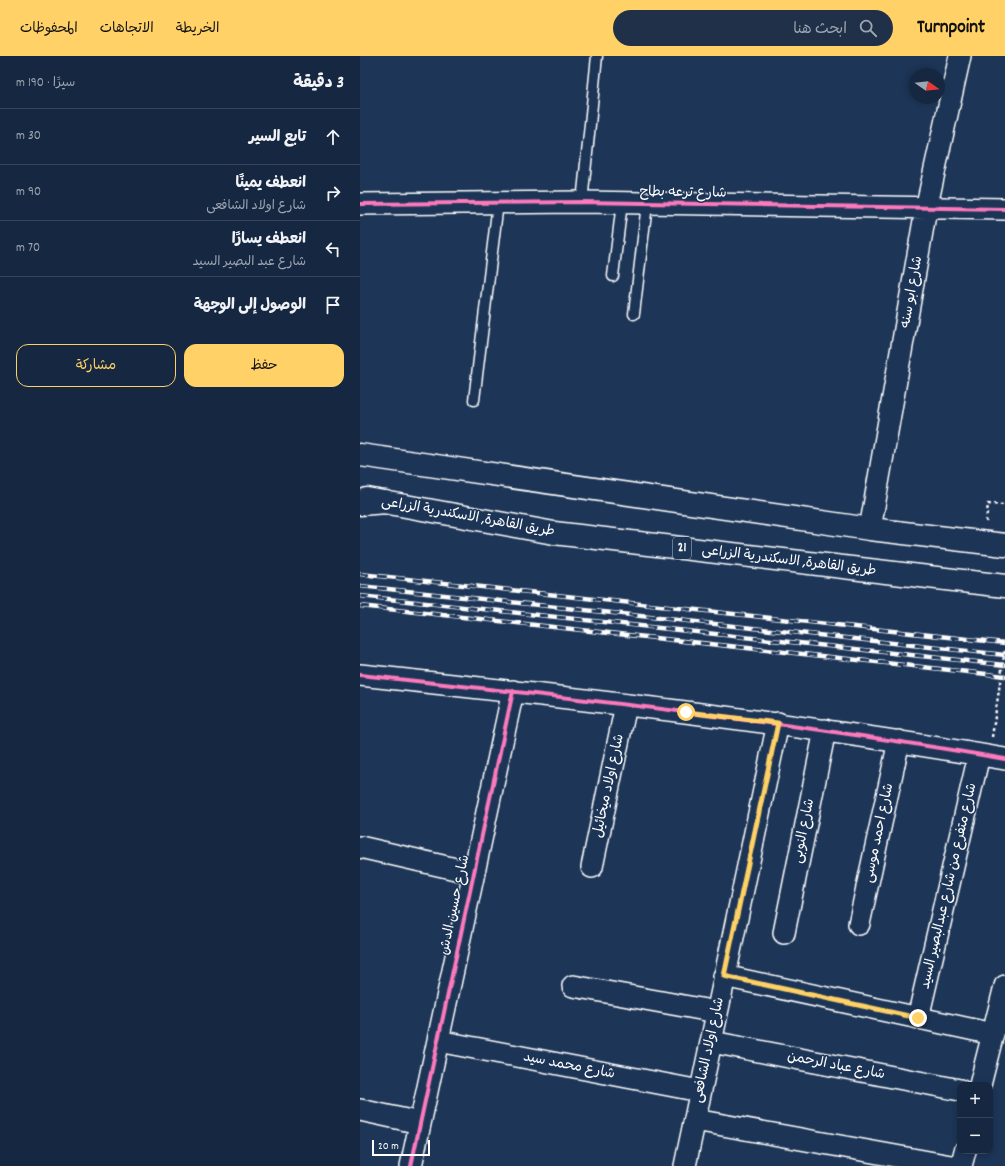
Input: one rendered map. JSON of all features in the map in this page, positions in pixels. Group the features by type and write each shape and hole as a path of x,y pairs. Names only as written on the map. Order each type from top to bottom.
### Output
{"highway":[{"path":"360,455 870,529 1005,545"},
{"name":"طريق القاهرة, الاسكندرية الزراعى","path":"360,497 554,533 1005,586"},
{"path":"360,504 386,502"}],"street":[{"name":"شارع ابو سنه","path":"870,529 926,209 960,56"},
{"name":"شارع ترعه بطاح","path":"360,204 582,202 926,209 1005,209"},
{"path":"360,675 513,691 778,723 1005,759"},
{"name":"شارع حسين الدش","path":"411,1166 513,691"},
{"name":"شارع اولاد ميخائيل","path":"592,867 626,705"},
{"name":"شارع اولاد الشافعى","path":"685,1166 778,723"},
{"name":"شارع النوبى","path":"784,933 825,730"},
{"name":"شارع احمد موسى","path":"859,924 899,741"},
{"name":"شارع متفرع من شارع عبدالبصير السيد","path":"918,1018 979,755"},
{"path":"360,847 473,873"},
{"path":"724,976 993,1034"},
{"path":"573,986 717,1012"},
{"path":"981,1082 1005,986"},
{"name":"شارع محمد سيد","path":"438,1041 700,1091"},
{"name":"شارع عباد الرحمن","path":"712,1042 957,1089"},
{"path":"360,1110 420,1123"},
{"path":"695,1120 950,1166"},
{"path":"961,1166 963,1154"}],"lane":[{"path":"582,202 597,56"},
{"path":"474,400 498,203"},
{"path":"613,276 622,203"},
{"path":"634,314 647,204"}],"path":[{"path":"988,504 1005,505"},
{"path":"992,737 1005,649"}],"railway":[{"path":"360,574 1005,643"},
{"path":"360,586 1005,655"},
{"path":"360,596 1005,665"},
{"path":"360,606 1005,676"}],"cycle path":[{"path":"360,204 582,202 1005,209"},
{"path":"360,675 603,702 764,722 1005,759"},
{"path":"411,1166 513,691"}],"route":[{"path":"686,712 778,723 724,976 918,1018"}]}
